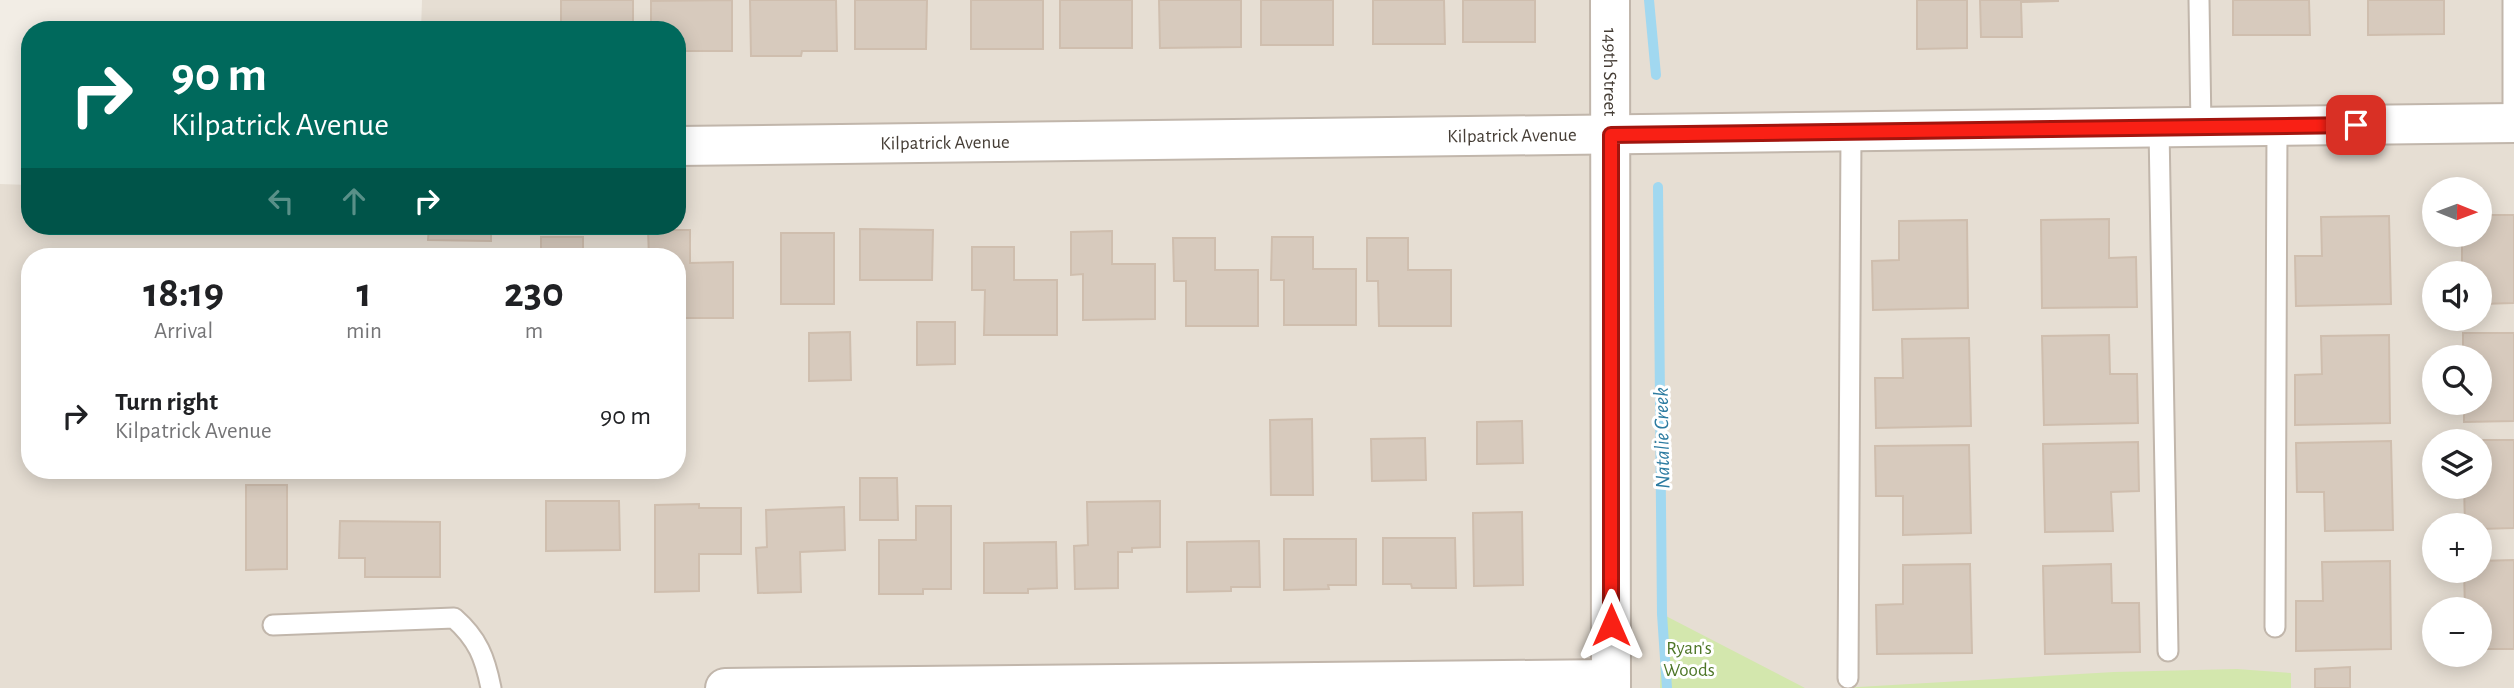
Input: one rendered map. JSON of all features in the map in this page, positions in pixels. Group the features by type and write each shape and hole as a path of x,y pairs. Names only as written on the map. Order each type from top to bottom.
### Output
{"street":[{"name":"149th Street","path":"1610,0 1611,683"},
{"name":"Kilpatrick Avenue","path":"686,146 2513,123"},
{"path":"725,688 1611,683"}],"lane":[{"path":"2199,0 2201,127"},
{"path":"2513,0 2513,123"},
{"path":"2275,627 2277,126"},
{"path":"2159,128 2168,651"},
{"path":"1848,678 1851,132"},
{"path":"273,625 454,618 469,631 486,661 491,688"}],"shaded area":[{"path":"422,0 2514,0 2514,688 0,688 0,184 21,185 21,235 686,235 686,21 421,21"}],"green space":[{"name":"Ryan's Woods","path":"1662,614 1805,688 1660,688"},
{"path":"2237,669 2291,673 2291,688 1841,688 2114,672"}],"building":[{"path":"561,0 633,0 633,21 561,21"},
{"path":"732,0 732,51 686,51 686,21 651,21 651,1"},
{"path":"750,0 836,0 837,51 802,51 801,56 751,56"},
{"path":"855,0 927,0 926,49 855,49"},
{"path":"971,0 1043,0 1043,49 971,49"},
{"path":"1060,0 1132,0 1132,48 1060,48"},
{"path":"1159,0 1241,0 1241,47 1160,48"},
{"path":"1261,0 1333,0 1333,45 1261,45"},
{"path":"1373,0 1444,0 1445,44 1373,44"},
{"path":"1463,0 1535,0 1535,42 1463,42"},
{"path":"1917,0 1967,0 1967,48 1917,49"},
{"path":"1980,0 2058,1 2021,2 2022,37 1981,37"},
{"path":"2233,0 2309,0 2310,35 2233,35"},
{"path":"2368,0 2444,0 2444,34 2368,35"},
{"path":"2492,215 2514,215 2514,303 2492,304 2492,261 2462,261 2462,247 2492,247"},
{"path":"2389,216 2391,304 2296,306 2295,256 2322,256 2321,217"},
{"path":"2109,219 2109,258 2136,257 2137,307 2042,308 2041,220"},
{"path":"1967,220 1968,308 1873,310 1872,261 1899,260 1899,221"},
{"path":"860,229 933,230 932,280 860,280"},
{"path":"686,230 690,230 690,263 733,262 733,318 686,318 686,248 649,248 648,235 686,235"},
{"path":"1112,231 1112,264 1155,264 1155,319 1083,320 1083,274 1071,275 1071,232"},
{"path":"781,233 834,233 834,304 781,304"},
{"path":"428,235 491,235 491,241 428,240"},
{"path":"541,237 583,237 583,248 541,248"},
{"path":"1272,237 1313,237 1313,269 1356,269 1356,325 1284,325 1284,280 1271,280"},
{"path":"1173,238 1215,238 1215,270 1258,270 1258,326 1186,326 1186,281 1174,281"},
{"path":"1367,238 1408,238 1408,270 1451,270 1451,326 1379,326 1378,281 1367,281"},
{"path":"972,247 1014,247 1014,280 1057,280 1057,335 984,335 985,290 972,290"},
{"path":"917,322 955,322 955,364 917,365"},
{"path":"850,332 851,380 809,381 809,333"},
{"path":"2463,333 2514,333 2514,421 2464,422 2464,415 2492,415 2492,345 2463,345"},
{"path":"2109,335 2110,374 2137,374 2138,423 2044,425 2042,336"},
{"path":"2389,335 2390,423 2295,425 2295,375 2322,374 2321,336"},
{"path":"1969,338 1971,426 1876,428 1875,378 1903,378 1902,339"},
{"path":"1312,419 1313,495 1271,495 1270,420"},
{"path":"1522,421 1523,463 1477,464 1477,422"},
{"path":"1425,438 1426,480 1372,481 1371,439"},
{"path":"2492,440 2514,440 2514,528 2492,529 2492,513 2465,513 2464,499 2492,499"},
{"path":"2391,441 2393,530 2325,531 2324,492 2297,492 2296,443"},
{"path":"2138,442 2139,491 2111,492 2113,531 2045,532 2043,444"},
{"path":"1969,445 1971,533 1903,535 1903,496 1876,496 1875,446"},
{"path":"860,478 897,478 898,520 860,520"},
{"path":"246,485 287,485 287,569 246,570"},
{"path":"546,501 619,501 620,550 546,551"},
{"path":"1160,501 1160,547 1132,548 1132,552 1118,552 1118,588 1075,589 1074,546 1088,545 1087,502"},
{"path":"699,504 699,508 741,508 741,554 699,554 699,591 655,592 655,505"},
{"path":"916,506 951,506 951,589 923,589 923,594 879,594 879,540 916,540"},
{"path":"844,507 845,550 800,552 801,592 758,593 756,548 767,547 766,510"},
{"path":"1522,512 1523,585 1474,586 1473,513"},
{"path":"340,521 440,522 440,577 365,577 365,558 339,558"},
{"path":"1383,538 1455,538 1456,588 1412,588 1411,584 1383,584"},
{"path":"1284,539 1356,539 1356,585 1328,585 1329,589 1284,590"},
{"path":"1259,541 1260,587 1187,592 1187,542"},
{"path":"1056,542 1057,588 1028,589 1028,593 984,593 984,543"},
{"path":"2514,560 2514,649 2492,649 2492,597 2465,597 2464,583 2492,583 2492,561"},
{"path":"2390,561 2391,649 2296,651 2296,601 2323,601 2322,562"},
{"path":"1970,564 1972,653 1877,654 1876,605 1903,604 1903,565"},
{"path":"2111,564 2112,603 2139,603 2140,652 2045,654 2043,566"},
{"path":"2350,667 2350,688 2315,688 2315,669"}],"waterway":[{"name":"Natalie Creek","path":"1649,0 1656,75"},
{"name":"Natalie Creek","path":"1658,187 1662,614 1667,688"}],"route":[{"path":"1611,625 1611,135 2356,125"}]}
